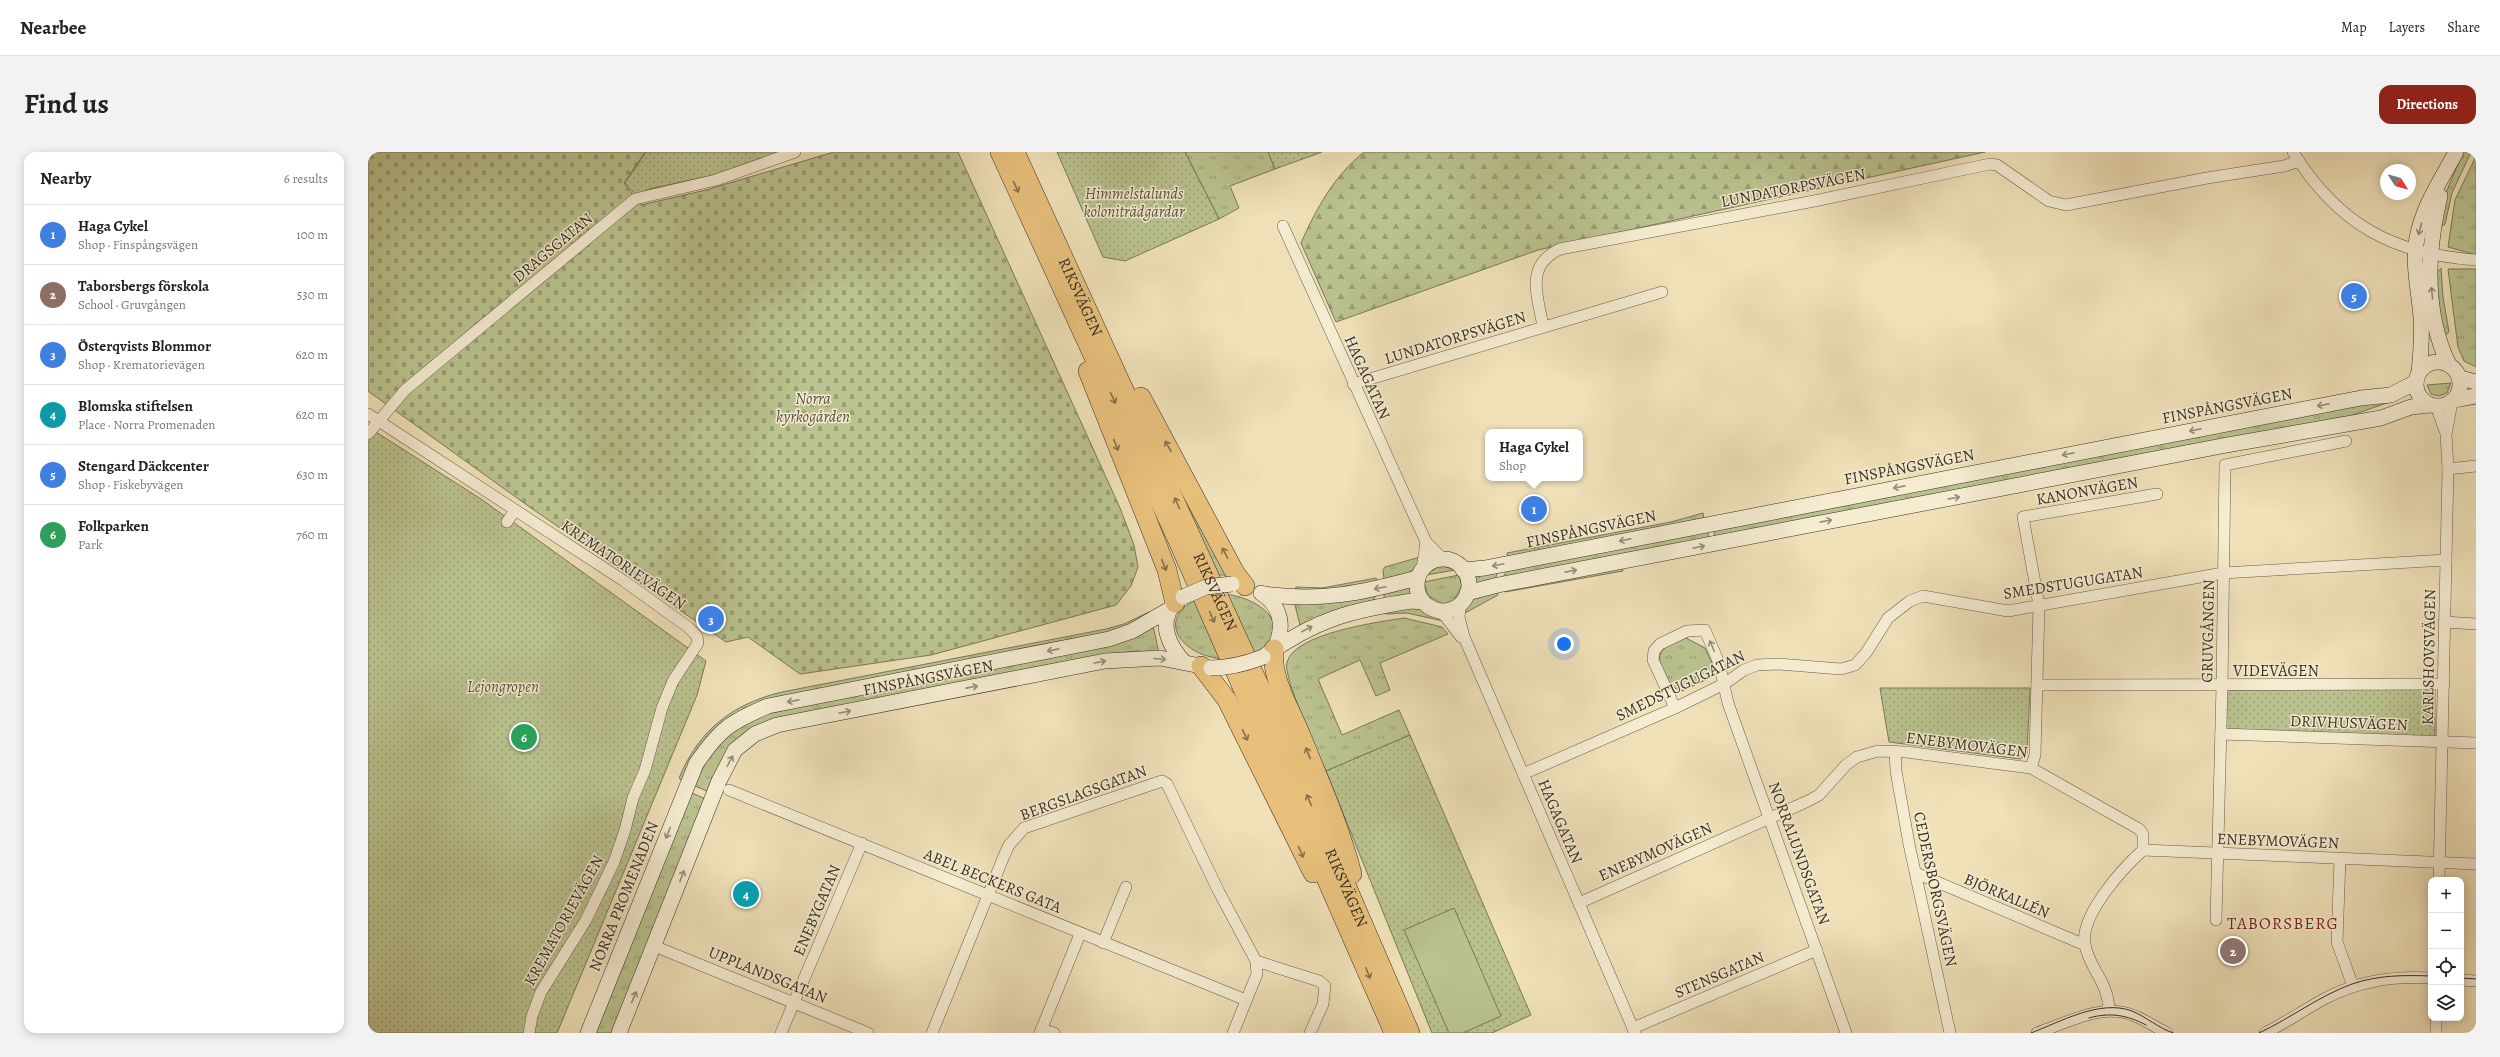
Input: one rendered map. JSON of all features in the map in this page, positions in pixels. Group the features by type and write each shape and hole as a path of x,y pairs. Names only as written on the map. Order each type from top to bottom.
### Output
{"highway":[{"name":"RIKSVÄGEN","path":"1000,152 1361,938 1410,1033"},
{"name":"RIKSVÄGEN","path":"1016,152 1269,707 1361,938 1394,1033"},
{"path":"1056,242 1235,573 1239,585"},
{"path":"1056,273 1103,411 1166,570 1176,603"},
{"path":"1268,653 1273,662 1278,681 1343,844 1361,938"},
{"path":"1199,665 1227,700 1305,859 1328,901 1361,938"}],"main road":[{"path":"2429,403 2420,373 2428,346 2421,318 2416,252 2422,219 2440,178 2455,154"},
{"path":"2455,154 2434,222 2430,256 2431,290 2436,331 2439,343 2449,365 2460,378 2476,382"},
{"name":"FINSPÅNGSVÄGEN","path":"1464,570 1485,568 2361,398 2391,394 2420,373 2440,362 2449,365"},
{"path":"2453,401 2460,390 2460,378"},
{"path":"1464,598 1505,584 2335,425 2407,400 2429,403 2453,401 2476,396"},
{"path":"1434,559 1443,559 1457,563 1464,570 1469,587 1464,598 1454,608 1445,611 1412,601 1338,615 1305,630 1268,653 1244,665 1226,668 1199,665 1174,651 1167,638 1167,624 1176,603 1206,587 1239,585 1263,594 1302,598 1329,597 1420,574 1434,559"},
{"path":"1420,574 1419,596 1428,605"},
{"path":"1263,594 1274,605 1280,618 1279,639 1268,653"},
{"name":"FINSPÅNGSVÄGEN","path":"692,773 714,738 740,718 768,706 1109,639 1132,631 1176,603"},
{"name":"FINSPÅNGSVÄGEN","path":"654,946 712,795 735,750 755,734 777,725 1104,661 1136,658 1199,665"},
{"name":"NORRA PROMENADEN","path":"588,1033 692,773"},
{"path":"619,1033 654,946"}],"street":[{"name":"DRAGSGATAN","path":"368,434 380,421 391,405 406,390 635,199 716,180 795,152"},
{"path":"2296,157 2332,203 2356,222 2400,246 2416,252 2430,256 2476,260"},
{"name":"LUNDATORPSVÄGEN","path":"1543,327 1536,278 1537,269 1543,260 1560,249 1814,201 1990,164 1997,165 2050,201 2066,205 2207,178 2284,166 2296,157"},
{"name":"HAGAGATAN","path":"1283,226 1426,542 1443,559"},
{"name":"LUNDATORPSVÄGEN","path":"1354,384 1662,292"},
{"name":"KARLSHOVSVÄGEN","path":"2439,877 2448,470 2446,435 2453,401"},
{"name":"KARLSHOVSVÄGEN","path":"2429,403 2446,435"},
{"name":"KREMATORIEVÄGEN","path":"368,414 624,581 688,627 698,636 698,643 673,681 662,708 645,770 633,798 625,830 614,862 583,925 542,992 532,1016 529,1033"},
{"name":"GRUVGÅNGEN","path":"2216,920 2222,686 2225,465 2346,441"},
{"path":"2448,470 2476,466"},
{"name":"KANONVÄGEN","path":"2039,604 2023,517 2157,494"},
{"path":"507,522 515,510"},
{"path":"1420,574 1426,542"},
{"name":"SMEDSTUGUGATAN","path":"1523,774 1676,708 1724,684 1744,670 1757,665 1777,664 1841,670 1855,665 1866,654 1888,618 1910,600 1923,596 2008,611 2039,604 2223,573 2446,560"},
{"name":"HAGAGATAN","path":"1464,598 1459,617 1467,643 1634,1031"},
{"path":"2032,768 2035,755 2039,604"},
{"name":"HAGAGATAN","path":"1428,605 1445,616 1467,643"},
{"path":"2444,622 2476,624"},
{"name":"NORRALUNDSGATAN","path":"1676,708 1653,660 1654,651 1660,644 1687,631 1705,630 1719,663 1728,703 1818,950 1846,1033"},
{"name":"VIDEVÄGEN","path":"2037,685 2222,686 2444,684"},
{"name":"DRIVHUSVÄGEN","path":"2220,734 2476,743"},
{"name":"ENEBYMOVÄGEN","path":"1579,903 1769,818 1818,794 1846,765 1856,757 1878,751 1895,751 2032,768 2139,828 2143,834 2143,850 2476,864"},
{"name":"CEDERSBORGSVÄGEN","path":"1895,751 1896,771 1950,1033"},
{"name":"BERGSLAGSGATAN","path":"932,1033 1008,845 1024,828 1162,781 1167,784 1219,892 1256,961"},
{"name":"ABEL BECKERS GATA","path":"729,790 862,843 1080,934 1246,1000"},
{"name":"ENEBYGATAN","path":"781,1033 862,843"},
{"path":"2109,1010 2106,989 2085,945 2087,929 2103,895 2118,874 2143,850"},
{"path":"2340,859 2336,934 2337,942 2353,986"},
{"name":"BJÖRKALLÉN","path":"1916,873 2085,945"},
{"path":"1103,943 1126,887"},
{"path":"1054,1033 1040,1031 1080,934"},
{"name":"UPPLANDSGATAN","path":"654,946 868,1033"},
{"name":"STENSGATAN","path":"1634,1031 1818,950"},
{"path":"1233,1033 1257,974 1256,961 1319,981 1325,986 1326,994 1310,1033"},
{"path":"2265,1033 2323,1000 2353,986 2390,978 2428,978"},
{"path":"2464,980 2476,981"},
{"path":"2037,1033 2097,1012 2109,1010 2132,1014 2167,1033"},
{"path":"2436,1021 2436,1033"}],"green space":[{"name":"Norra kyrkogården","path":"368,152 645,152 624,183 641,205 706,190 834,152 958,152 1120,508 1134,545 1138,567 1131,586 1116,605 931,655 800,674 748,637 726,642 531,508 368,391"},
{"path":"646,152 776,152 773,156 714,175 649,189 636,195 625,183"},
{"name":"Himmelstalunds koloniträdgårdar","path":"1057,152 1185,152 1219,219 1125,261 1103,257"},
{"path":"1185,152 1268,152 1275,169 1230,186 1239,208 1219,219"},
{"path":"1268,152 1322,152 1275,169"},
{"path":"1364,152 1985,152 1538,250 1336,322 1301,243 1313,218 1335,182 1353,161"},
{"path":"2463,152 2471,152 2452,193 2445,224 2441,227 2445,195"},
{"path":"2476,156 2476,255 2448,247 2455,200"},
{"path":"2441,268 2443,297 2449,332 2442,338 2436,274"},
{"path":"2448,269 2476,269 2476,367 2464,361 2458,347"},
{"path":"1118,358 1230,575 1216,575"},
{"path":"2451,383 2447,393 2439,396 2431,394 2427,385"},
{"path":"2382,399 2398,399 2347,417 1715,538 1713,527"},
{"name":"Lejongropen","path":"368,427 481,499 706,661 697,695 557,1033 368,1033"},
{"path":"1703,513 1704,518 1508,560 1507,553 1671,522"},
{"path":"1707,528 1709,539 1502,579 1509,567"},
{"path":"1420,557 1415,568 1411,571 1406,574 1384,579 1383,570 1385,567"},
{"path":"1440,565 1455,570 1426,575"},
{"path":"1622,568 1623,571 1505,592 1504,589"},
{"path":"1498,569 1495,581 1473,584 1471,573"},
{"path":"1459,575 1462,586 1454,600 1443,604 1428,596 1424,582"},
{"path":"1376,578 1377,581 1329,590 1295,590 1296,587 1322,588"},
{"path":"1411,585 1414,597 1383,602 1385,591"},
{"path":"1497,591 1498,595 1465,613 1466,608 1472,600"},
{"path":"1377,592 1372,603 1325,614 1301,629 1295,605"},
{"path":"1225,594 1252,602 1263,609 1271,617 1274,626 1273,636 1266,646 1251,655"},
{"path":"1199,598 1227,659 1198,653 1187,646 1179,637 1176,627 1177,617 1185,607"},
{"path":"1413,606 1443,621 1407,613 1386,614 1385,608"},
{"path":"1149,612 1150,614 1135,623 1100,634 765,700 731,716 682,781 679,778 696,746 707,733 733,712 764,697 782,692 1106,629 1124,624"},
{"path":"1404,618 1442,627 1448,634 1380,663 1390,690 1376,696 1360,660 1318,679 1342,735 1399,710 1410,735 1326,771 1295,698 1287,670 1287,662 1293,652 1305,643 1321,636 1376,622"},
{"path":"1153,626 1159,653 1137,651 1108,654 768,721 709,792 695,786 705,763 717,747 731,733 750,718"},
{"path":"1686,638 1705,648 1715,670 1712,677 1682,691 1668,685 1661,667 1660,655 1668,646"},
{"path":"1880,688 2030,688 2027,754 2020,759 1889,742"},
{"path":"2435,689 2435,738 2224,729 2226,690"},
{"path":"1410,735 1531,1015 1492,1033 1432,1033 1326,771"},
{"path":"692,793 706,799 613,1033 596,1033"},
{"path":"1454,908 1501,1016 1463,1033 1449,1033 1404,930"}],"tram line":[{"path":"2259,1033 2328,995 2352,984 2391,976 2428,976"},
{"path":"2464,978 2476,979"},
{"path":"2031,1033 2080,1013 2107,1008 2120,1008 2132,1011 2173,1033"},
{"path":"2089,1018 2111,1015 2125,1017 2146,1025"}],"place":[{"name":"Stengard Däckcenter","path":"2354,296"},
{"name":"Haga Cykel","path":"1534,509"},
{"name":"Österqvists Blommor","path":"711,619"},
{"name":"Folkparken","path":"524,737"},
{"name":"Blomska stiftelsen","path":"746,894"},
{"name":"Taborsbergs förskola","path":"2233,951"}],"district":[{"name":"TABORSBERG","path":"2283,923"}]}
